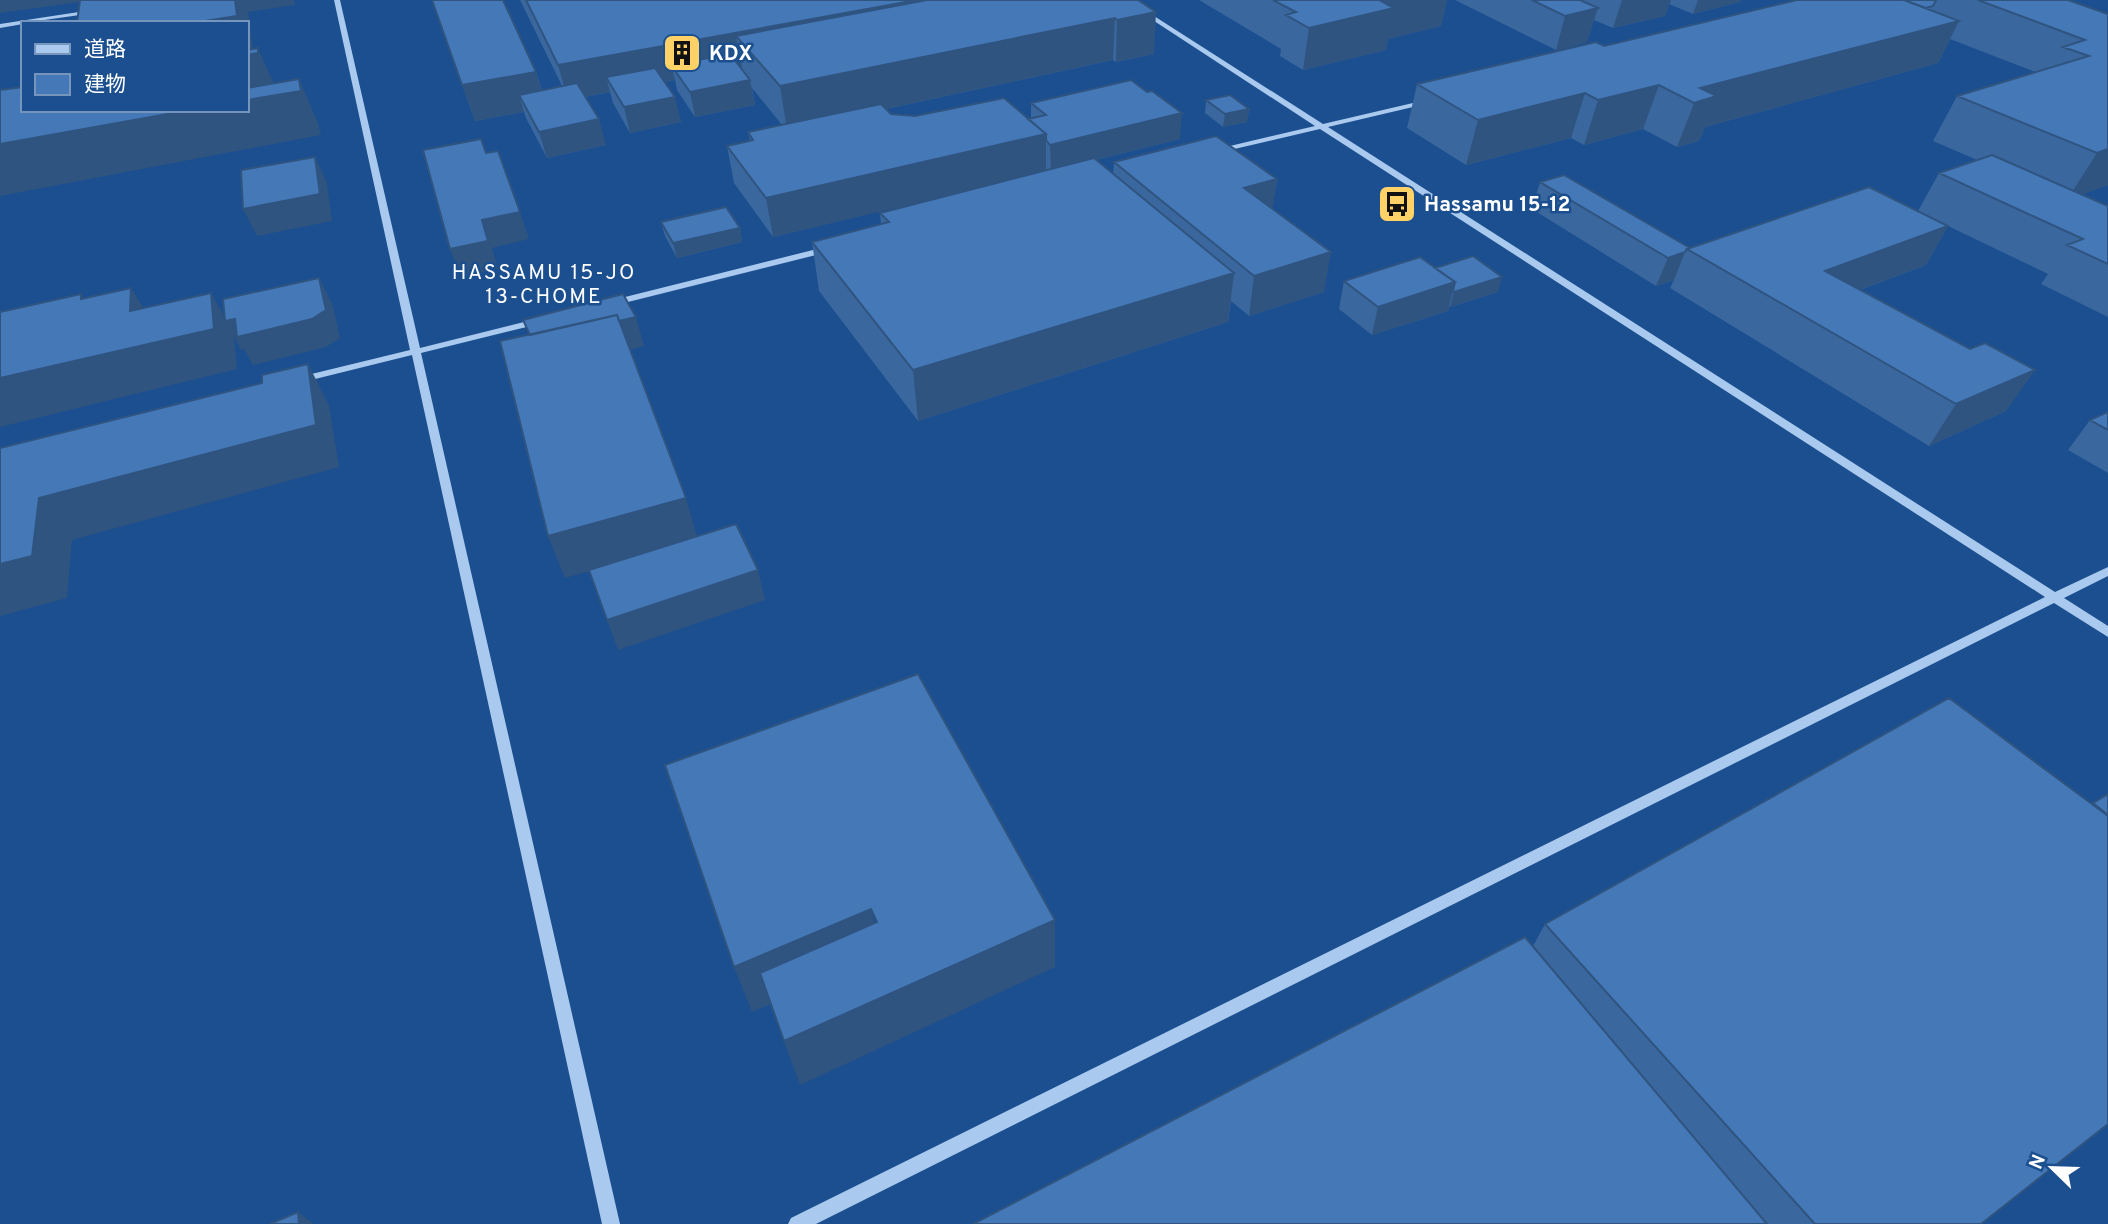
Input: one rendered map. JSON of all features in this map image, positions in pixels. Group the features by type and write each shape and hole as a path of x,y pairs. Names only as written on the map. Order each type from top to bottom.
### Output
{"street":[{"path":"337,0 611,1224"},
{"path":"1125,0 2108,632"},
{"path":"33,21 106,10"},
{"path":"0,26 21,23"},
{"path":"1202,156 1442,97"},
{"path":"606,304 836,247"},
{"path":"295,382 551,318"},
{"path":"797,1224 2108,571"}],"building":[{"path":"80,0 235,0 237,16 205,21 77,21"},
{"path":"432,0 503,0 536,72 462,85"},
{"path":"526,0 917,0 558,65"},
{"path":"927,0 1138,0 1156,12 780,86 736,36"},
{"path":"1273,0 1386,0 1381,1 1394,8 1309,28 1286,15 1296,12"},
{"path":"1532,0 1580,0 1598,8 1565,16"},
{"path":"1797,0 1904,0 1959,21 1700,88 1717,96 1694,103 1659,85 1598,100 1585,93 1478,120 1417,84 1596,42 1604,46"},
{"path":"1904,0 1936,0 1933,6 1926,8"},
{"path":"1978,0 2068,0 2108,14 2108,149 2097,153 1957,96 2089,56 2063,47 2085,40"},
{"path":"258,48 258,53 248,55 248,50"},
{"path":"730,54 750,80 690,92 671,65"},
{"path":"655,68 675,97 624,107 606,77"},
{"path":"299,79 301,91 248,100 248,88"},
{"path":"1131,80 1147,92 1152,91 1182,113 1050,145 1046,134 1028,119 1046,115 1031,103"},
{"path":"577,83 599,119 539,132 519,95"},
{"path":"21,87 21,112 179,112 0,144 0,90"},
{"path":"1230,95 1249,109 1225,114 1206,100"},
{"path":"1004,98 1046,134 766,198 727,146 753,140 748,132 881,104 891,114 915,116"},
{"path":"1216,136 1277,179 1244,188 1331,252 1254,276 1114,162"},
{"path":"481,139 486,153 498,151 520,212 482,220 488,241 450,249 423,150"},
{"path":"1992,155 2108,206 2108,264 2067,245 2083,239 1939,173"},
{"path":"315,157 320,194 243,209 241,170"},
{"path":"1094,158 1234,273 913,370 812,242 889,222 880,213"},
{"path":"1564,175 1690,248 1668,258 1540,182"},
{"path":"1869,187 1948,226 1825,271 1970,349 1985,343 2035,370 1956,404 1687,249"},
{"path":"726,207 740,228 673,243 661,222"},
{"path":"1473,256 1502,277 1454,292 1455,282 1435,268"},
{"path":"1420,257 1455,282 1378,307 1344,281"},
{"path":"319,278 326,310 312,319 237,337 235,319 225,321 223,299"},
{"path":"131,288 130,311 211,293 214,329 0,378 0,312 81,294 81,299"},
{"path":"623,294 636,317 619,321 617,315 530,335 523,320"},
{"path":"617,315 686,498 548,536 500,341"},
{"path":"308,364 316,425 39,498 32,556 0,564 0,448 262,383 262,375"},
{"path":"2108,412 2108,430 2090,420"},
{"path":"736,524 758,570 607,620 589,570"},
{"path":"918,674 1055,920 784,1041 760,973 877,922 871,909 734,967 665,765"},
{"path":"1949,698 2108,816 2108,1124 1981,1224 1815,1224 1545,924"},
{"path":"2108,794 2108,815 2093,803"},
{"path":"1525,937 1767,1224 973,1224"},
{"path":"298,1212 299,1224 270,1224"}],"place":[{"name":"KDX","path":"682,53"},
{"name":"Hassamu 15-12","path":"1397,204"}],"district":[{"name":"HASSAMU 15-JO 13-CHOME","path":"544,284"}]}
